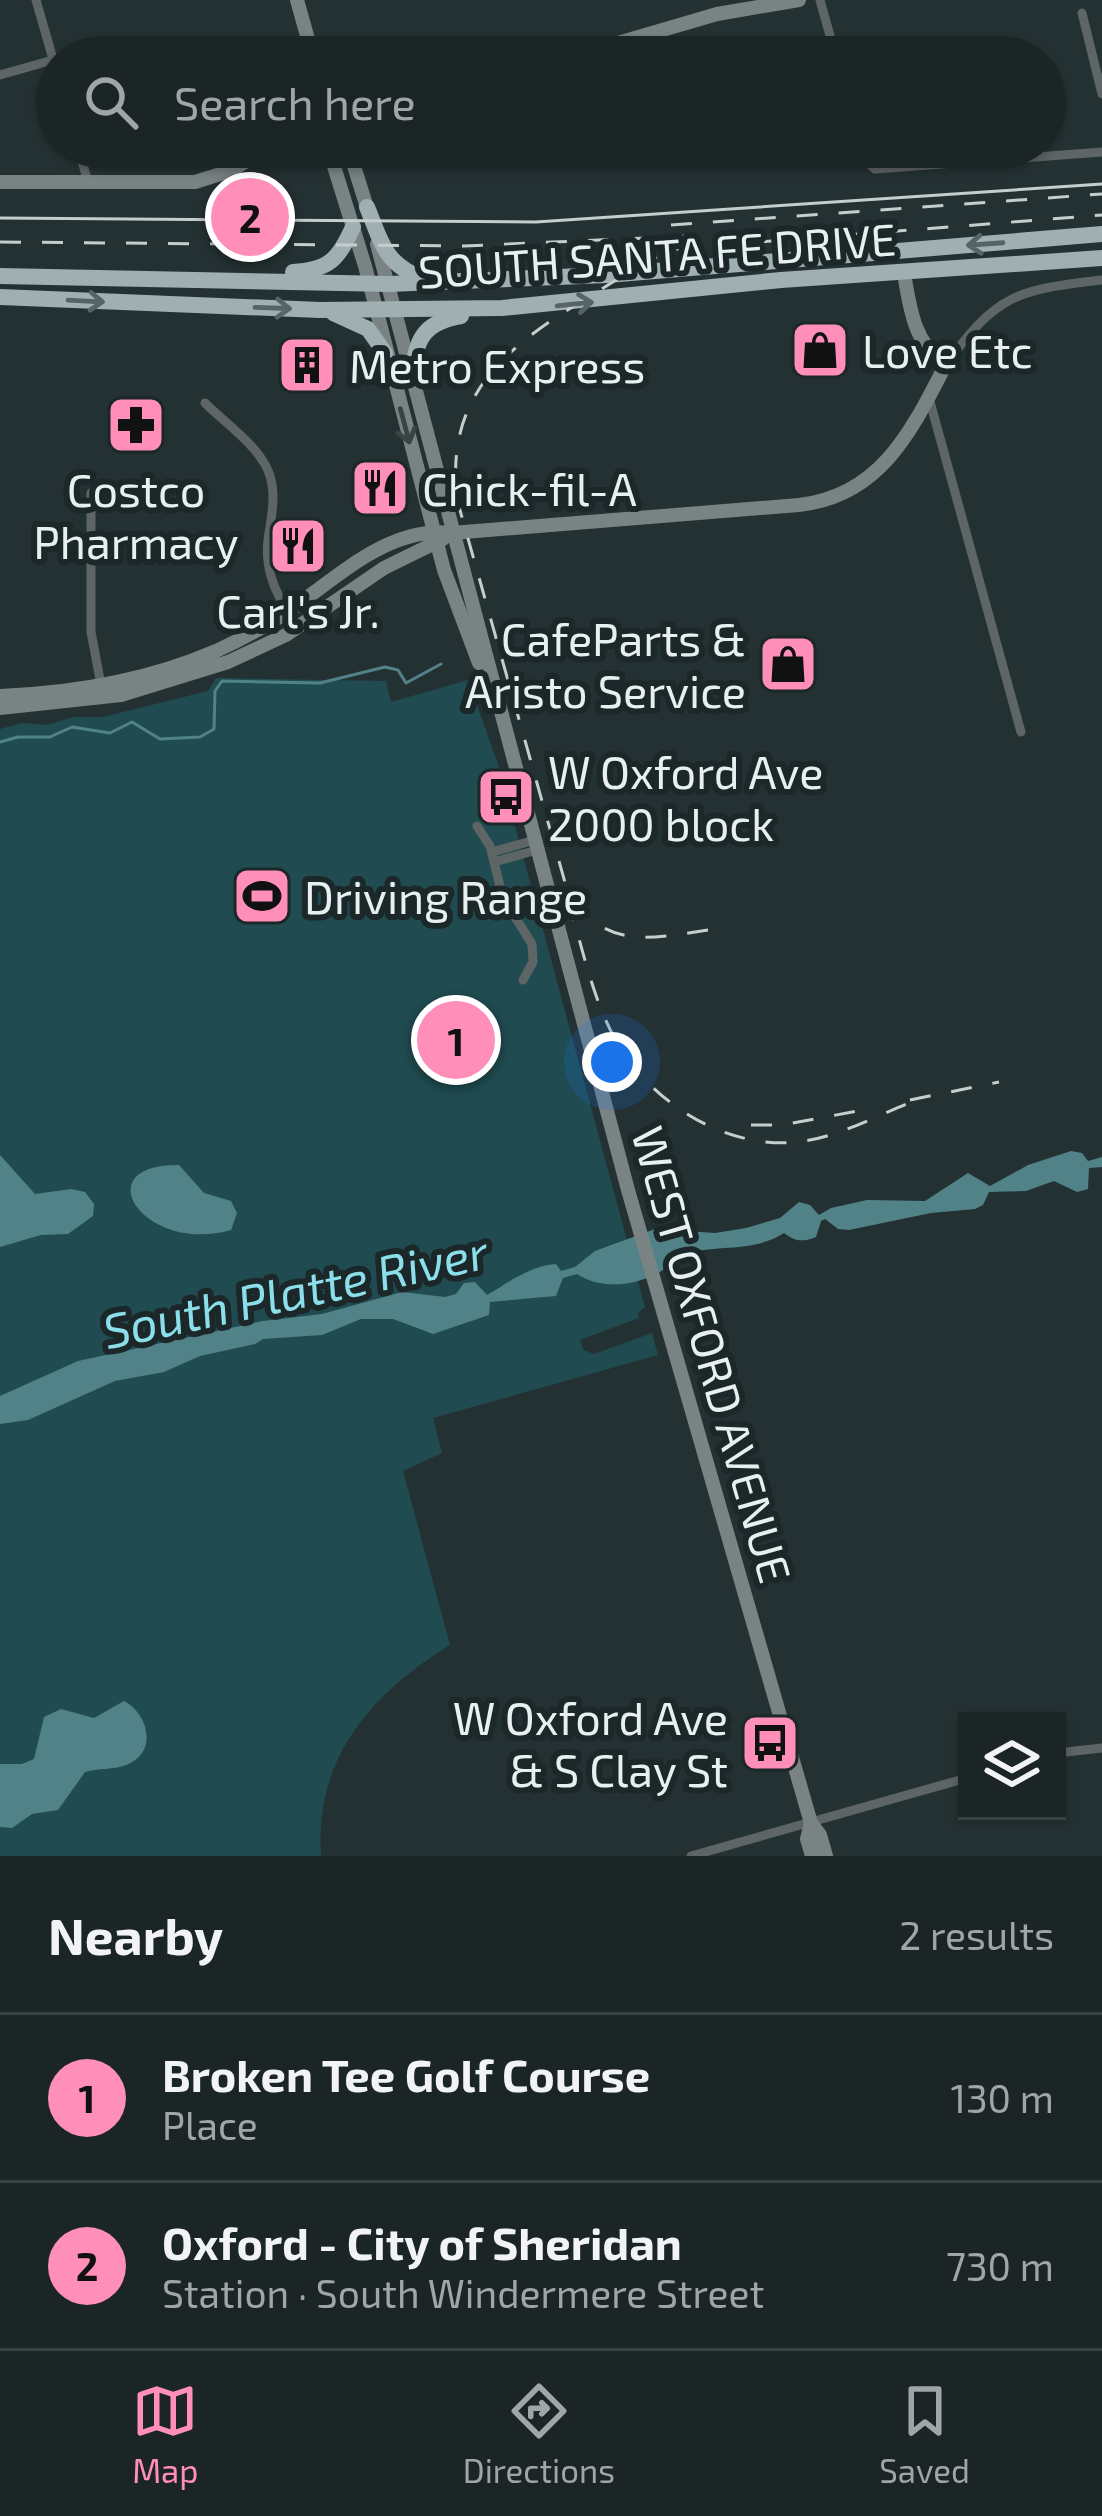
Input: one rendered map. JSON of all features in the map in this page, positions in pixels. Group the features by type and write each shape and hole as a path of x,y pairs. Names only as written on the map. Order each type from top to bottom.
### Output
{"highway":[{"path":"367,207 390,260 430,282"},
{"path":"150,279 319,271 336,261 353,227"},
{"name":"SOUTH SANTA FE DRIVE","path":"0,276 388,284 607,274 1102,234"},
{"name":"SOUTH SANTA FE DRIVE","path":"0,297 320,310 531,307 765,282 1102,258"},
{"path":"413,370 418,339 433,324 531,307"},
{"path":"320,310 368,328 386,353"}],"main road":[{"path":"297,0 307,36"},
{"path":"641,36 717,14 799,0"},
{"path":"0,182 198,181 235,168"},
{"name":"WEST OXFORD AVENUE","path":"335,168 454,602 494,695"},
{"name":"WEST OXFORD AVENUE","path":"355,168 413,370 494,695 659,1302 811,1823 826,1856"},
{"path":"0,696 102,692 215,651 287,612 370,554 400,540 826,500 849,492 884,467 945,366 917,334 904,272"},
{"path":"0,708 193,674 258,649 299,628 435,537"},
{"name":"WEST OXFORD AVENUE","path":"811,1823 807,1838 812,1856"}],"street":[{"path":"36,0 46,36"},
{"path":"820,0 830,36"},
{"path":"1082,13 1102,94"},
{"path":"0,75 36,65"},
{"path":"1066,155 1102,152"},
{"path":"84,168 88,182"},
{"path":"874,168 907,168"},
{"path":"945,366 987,314 1016,294 1102,280"},
{"path":"928,398 1021,732"},
{"path":"205,403 261,459 271,476 268,567 299,628"},
{"path":"92,493 91,632 102,692"},
{"path":"477,826 493,857 503,898 532,944 533,962 523,980"},
{"path":"493,857 536,845"},
{"path":"1066,1753 1102,1748"},
{"path":"691,1856 958,1781"}],"shaded area":[{"path":"216,678 386,681 391,702 468,680 499,767 645,1307 639,1318 580,1340 583,1350 594,1354 652,1333 658,1355 433,1418 442,1453 403,1471 450,1645 396,1684 354,1732 327,1788 321,1856 0,1856 0,729 103,717 208,691"},
{"path":"1071,1151 1082,1153 1088,1161 1102,1157 1102,1167 1089,1168 1088,1189 1077,1192 1054,1181 1026,1191 989,1192 983,1205 975,1209 849,1230 838,1229 825,1219 812,1239 796,1240 784,1233 759,1244 695,1251 678,1256 650,1277 629,1283 608,1284 577,1274 563,1278 556,1296 490,1302 489,1315 433,1334 393,1319 361,1319 322,1335 263,1339 200,1356 164,1372 115,1381 28,1420 0,1424 0,1396 78,1361 263,1321 322,1314 402,1292 445,1297 456,1294 464,1283 475,1282 487,1295 537,1268 556,1264 561,1271 575,1267 595,1251 655,1229 715,1233 746,1228 780,1218 799,1202 819,1215 867,1200 925,1201 968,1173 990,1186 1028,1165"},
{"path":"0,1155 35,1194 85,1192 94,1204 93,1216 68,1234 41,1235 0,1247"},
{"path":"179,1165 204,1193 231,1201 237,1213 231,1230 200,1234 173,1230 151,1220 137,1206 131,1192 135,1178 150,1169"},
{"path":"124,1701 144,1723 143,1752 121,1767 85,1772 58,1810 32,1814 12,1828 0,1827 0,1764 34,1759 44,1717 61,1709 94,1718"}],"waterway":[{"path":"0,742 50,737 72,727 110,733 132,722 160,739 200,737 214,729 215,691 222,681 320,683 385,667 398,670 406,683 441,664"}],"tram line":[{"path":"0,218 536,222 1102,184"}],"railway":[{"path":"671,225 1102,194"},
{"path":"708,930 645,937 610,931 594,922 566,886 458,503 460,432 471,403 487,377 533,333 635,268 681,248 1102,215"},
{"path":"0,242 464,246 689,236"},
{"path":"568,900 594,989 615,1039 649,1084 695,1119 749,1139 805,1141 851,1128 925,1097"},
{"path":"910,1100 999,1082"},
{"path":"751,1125 782,1125 858,1111"}],"place":[{"name":"Oxford - City of Sheridan","path":"250,217"},
{"name":"Love Etc","path":"820,350"},
{"name":"Metro Express","path":"307,365"},
{"name":"Costco Pharmacy","path":"136,425"},
{"name":"Chick-fil-A","path":"380,488"},
{"name":"Carl's Jr.","path":"298,546"},
{"name":"CafeParts & Aristo Service","path":"788,664"},
{"name":"W Oxford Ave 2000 block","path":"506,797"},
{"name":"Driving Range","path":"262,896"},
{"name":"Broken Tee Golf Course","path":"456,1040"},
{"name":"W Oxford Ave & S Clay St","path":"770,1743"}],"water label":[{"name":"South Platte River","path":"295,1290"}]}
